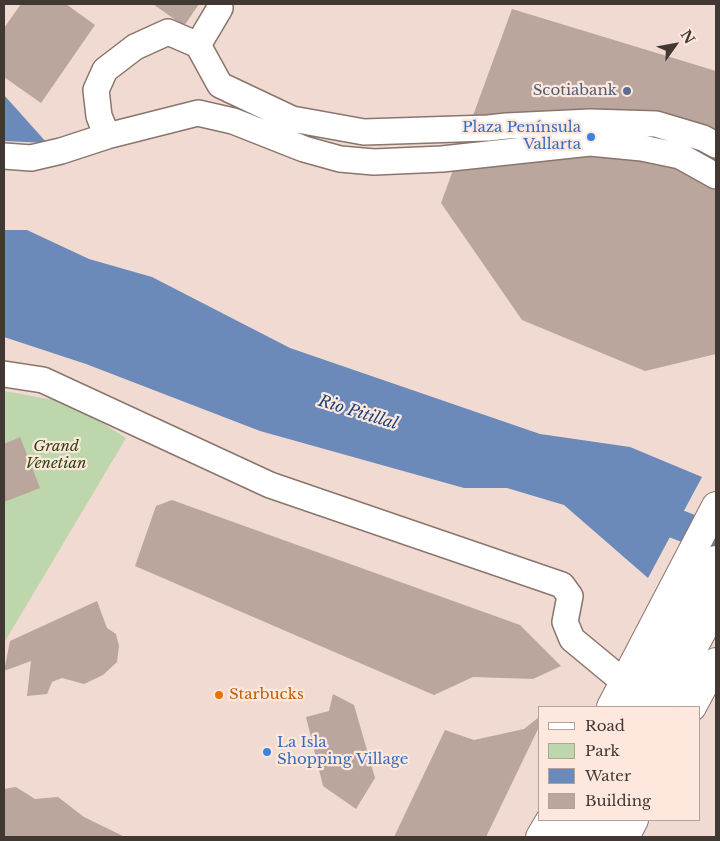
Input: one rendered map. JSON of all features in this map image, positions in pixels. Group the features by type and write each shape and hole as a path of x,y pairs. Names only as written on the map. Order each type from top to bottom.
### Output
{"main road":[{"path":"648,684 716,506"},
{"path":"636,706 716,560"},
{"path":"612,706 648,684 716,606"},
{"path":"695,702 716,662"},
{"path":"540,837 549,821"},
{"path":"568,837 576,821"},
{"path":"596,837 604,821"},
{"path":"625,837 633,821"}],"lane":[{"path":"198,45 225,5"},
{"path":"107,136 99,116 96,90 105,70 134,47 168,32 198,45 220,84 292,119 364,132 514,126 590,133 642,148 680,156 716,176"},
{"path":"198,113 220,84"},
{"path":"4,156 31,158 198,113 233,122 304,149 340,159 374,162 442,159 511,151 590,133 656,124 703,138 716,145"},
{"path":"511,151 514,126"},
{"path":"660,152 665,126"},
{"path":"437,130 442,159"},
{"path":"4,374 43,380 270,485 562,584 570,596 565,622 572,640 648,684"}],"green space":[{"name":"Grand Venetian","path":"4,391 71,403 126,438 4,643"}],"water":[{"path":"4,95 47,143 4,141"},
{"path":"4,230 27,230 89,259 152,277 290,348 540,434 630,447 702,477 648,578 564,505 507,488 464,488 260,431 86,364 4,337"}],"building":[{"path":"21,4 66,4 95,25 41,103 4,77 4,28"},
{"path":"153,4 199,4 184,26"},
{"name":"Plaza Península Vallarta","path":"512,9 716,71 716,354 645,371 522,320 441,203"},
{"path":"20,437 40,488 4,502 4,444"},
{"path":"172,500 520,625 561,666 533,679 473,677 434,695 135,566 156,506"},
{"path":"97,601 107,628 116,634 119,646 117,662 103,675 84,684 62,678 52,682 47,694 27,696 31,661 4,671 10,641"},
{"path":"333,694 354,705 375,778 356,809 323,786 306,717 329,711"},
{"path":"538,718 538,729 486,837 394,837 445,730 474,740 524,729"},
{"path":"16,787 35,799 58,797 84,817 125,837 4,837 4,789"}],"waterway":[{"name":"Rio Pitillal","path":"640,510 716,539"}],"place":[{"name":"Scotiabank","path":"627,91"},
{"name":"Plaza Península Vallarta","path":"591,137"},
{"name":"Starbucks","path":"219,695"},
{"name":"La Isla Shopping Village","path":"267,752"}]}
